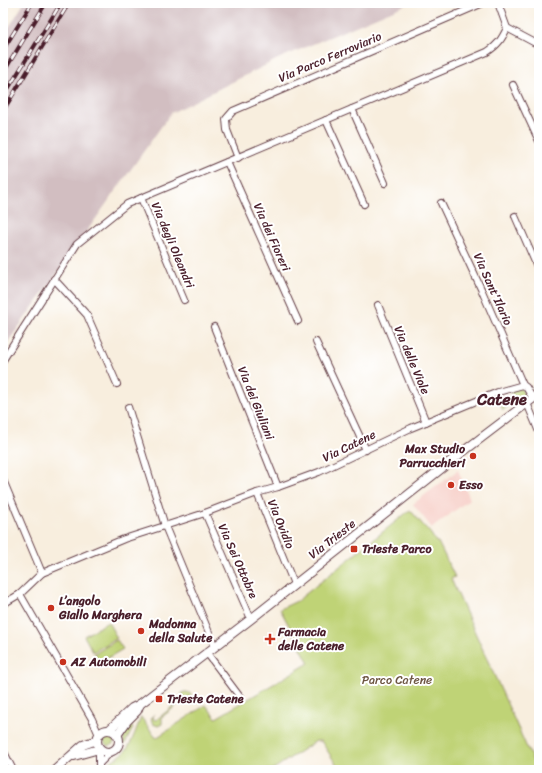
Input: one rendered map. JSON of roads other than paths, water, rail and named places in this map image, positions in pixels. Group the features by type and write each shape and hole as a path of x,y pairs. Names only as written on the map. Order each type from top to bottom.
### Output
{"street":[{"name":"Via Parco Ferroviario","path":"238,158 227,130 226,119 233,111 483,3"},
{"path":"498,3 507,28 539,45"},
{"path":"3,360 77,244 127,204 487,52 496,47 502,40 507,28"},
{"path":"513,85 539,141"},
{"path":"352,109 385,183"},
{"path":"326,120 364,204"},
{"name":"Via dei Fioreri","path":"227,162 298,321"},
{"name":"Via degli Oleandri","path":"142,198 184,300"},
{"name":"Via Sant'Ilario","path":"440,203 482,291 523,385"},
{"path":"515,216 539,271"},
{"path":"54,279 87,315 117,384"},
{"name":"Via delle Viole","path":"378,305 426,422"},
{"name":"Via dei Giuliani","path":"214,327 278,487"},
{"path":"316,342 366,450"},
{"path":"523,385 526,387 533,399 539,432"},
{"name":"Via Catene","path":"3,604 20,594 42,574 124,539 205,513 257,493 319,472 426,422 498,392 523,385"},
{"name":"Via Trieste","path":"109,730 132,708 140,704 215,647 456,457 533,399"},
{"path":"128,407 165,526 215,647"},
{"path":"3,480 42,574"},
{"name":"Via Ovidio","path":"257,493 294,584"},
{"name":"Via Sei Ottobre","path":"205,513 251,618"},
{"path":"20,594 92,719 98,737 97,746 107,756 99,767"},
{"path":"207,653 240,697"},
{"name":"Via Trieste","path":"117,735 127,721 137,711 140,704"},
{"path":"55,770 72,757 83,745 98,737 102,732 109,730 117,735 119,742 118,747 115,750 72,757"},
{"path":"3,750 14,770"}],"railway":[{"path":"3,50 32,3"},
{"path":"3,73 46,3"},
{"path":"3,97 61,3"},
{"path":"3,111 69,3"}],"place":[{"name":"Max Studio Parrucchieri","path":"473,456"},
{"name":"Esso","path":"451,485"},
{"name":"Trieste Parco","path":"354,549"},
{"name":"L’angolo Giallo Marghera","path":"51,608"},
{"name":"Madonna della Salute","path":"141,631"},
{"name":"Farmacia delle Catene","path":"270,639"},
{"name":"AZ Automobili","path":"63,662"},
{"name":"Trieste Catene","path":"159,699"}],"district":[{"name":"Catene","path":"502,399"}],"park label":[{"name":"Parco Catene","path":"397,680"}]}
